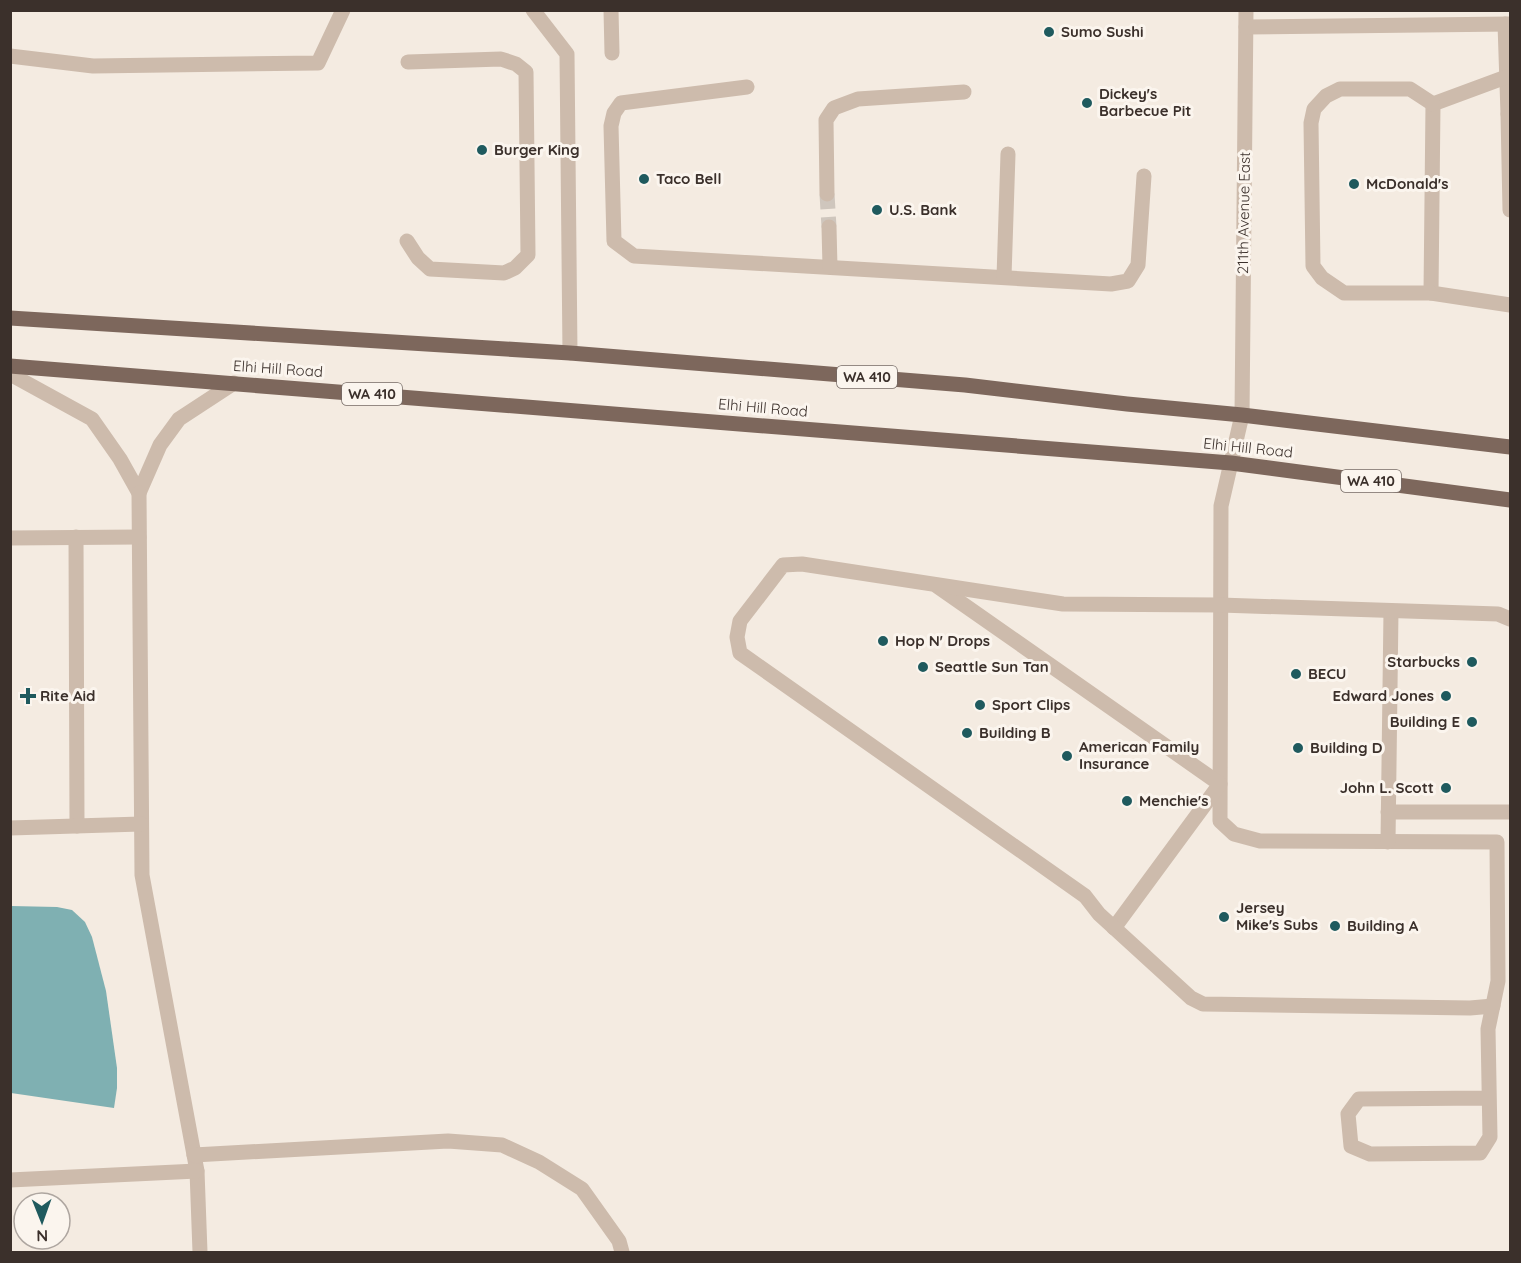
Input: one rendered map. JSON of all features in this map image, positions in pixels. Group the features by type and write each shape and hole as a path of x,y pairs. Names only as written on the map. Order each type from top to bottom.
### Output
{"main road":[{"name":"WA 410","path":"10,318 570,353 965,385 1127,404 1242,414 1510,447"},
{"name":"Elhi Hill Road","path":"10,366 1231,463 1510,500"}],"street":[{"path":"10,56 93,66 318,63 343,10"},
{"path":"534,10 567,54 570,353"},
{"path":"611,10 612,53"},
{"name":"211th Avenue East","path":"1246,10 1242,414 1221,506 1220,821 1234,834 1260,841 1497,842 1498,981 1493,1006"},
{"path":"1246,27 1508,24 1506,77 1509,114 1510,210"},
{"path":"407,241 418,258 430,269 504,273 515,268 528,255 526,72 516,64 501,59 408,62"},
{"path":"1433,104 1506,77"},
{"path":"747,87 621,103 614,113 610,126 614,241 634,256 1112,284 1128,281 1138,265 1144,176"},
{"path":"1433,104 1410,89 1340,89 1326,96 1314,109 1311,123 1313,266 1323,279 1344,293 1431,293 1510,304"},
{"path":"827,194 826,120 834,108 858,99 964,92"},
{"path":"1431,293 1433,104"},
{"path":"1004,278 1008,154"},
{"path":"829,227 830,267"},
{"path":"10,374 92,419 120,459 139,493"},
{"path":"200,1252 197,1171 142,875 139,493 160,446 179,419 234,383"},
{"path":"76,537 77,826"},
{"path":"10,538 139,537"},
{"path":"1490,1098 1359,1099 1348,1114 1351,1146 1370,1154 1480,1153 1490,1137 1490,1098 1488,1029 1493,1006 1470,1008 1203,1004 1191,998 1114,928 1085,896 740,653 737,637 740,621 783,565 802,564 1063,604 1220,605 1504,617"},
{"path":"934,584 1220,784 1114,928"},
{"path":"1388,842 1391,611"},
{"path":"1388,812 1510,812"},
{"path":"10,828 141,824"},
{"path":"194,1155 448,1141 502,1145 539,1162 582,1189 619,1241 622,1252"},
{"path":"10,1180 197,1171"}],"water":[{"path":"11,906 57,907 72,910 85,922 92,937 106,991 117,1068 114,1108 11,1093"}],"tunnel":[{"path":"827,194 829,227"}],"place":[{"name":"Sumo Sushi","path":"1049,32"},
{"name":"Dickey's Barbecue Pit","path":"1087,103"},
{"name":"Burger King","path":"482,150"},
{"name":"Taco Bell","path":"644,179"},
{"name":"McDonald's","path":"1354,184"},
{"name":"U.S. Bank","path":"877,210"},
{"name":"Hop N' Drops","path":"883,641"},
{"name":"Starbucks","path":"1472,662"},
{"name":"Seattle Sun Tan","path":"923,667"},
{"name":"BECU","path":"1296,674"},
{"name":"Rite Aid","path":"28,696"},
{"name":"Edward Jones","path":"1446,696"},
{"name":"Sport Clips","path":"980,705"},
{"name":"Building E","path":"1472,722"},
{"name":"Building B","path":"967,733"},
{"name":"Building D","path":"1298,748"},
{"name":"American Family Insurance","path":"1067,756"},
{"name":"John L. Scott","path":"1446,788"},
{"name":"Menchie's","path":"1127,801"},
{"name":"Jersey Mike's Subs","path":"1224,917"},
{"name":"Building A","path":"1335,926"}]}
